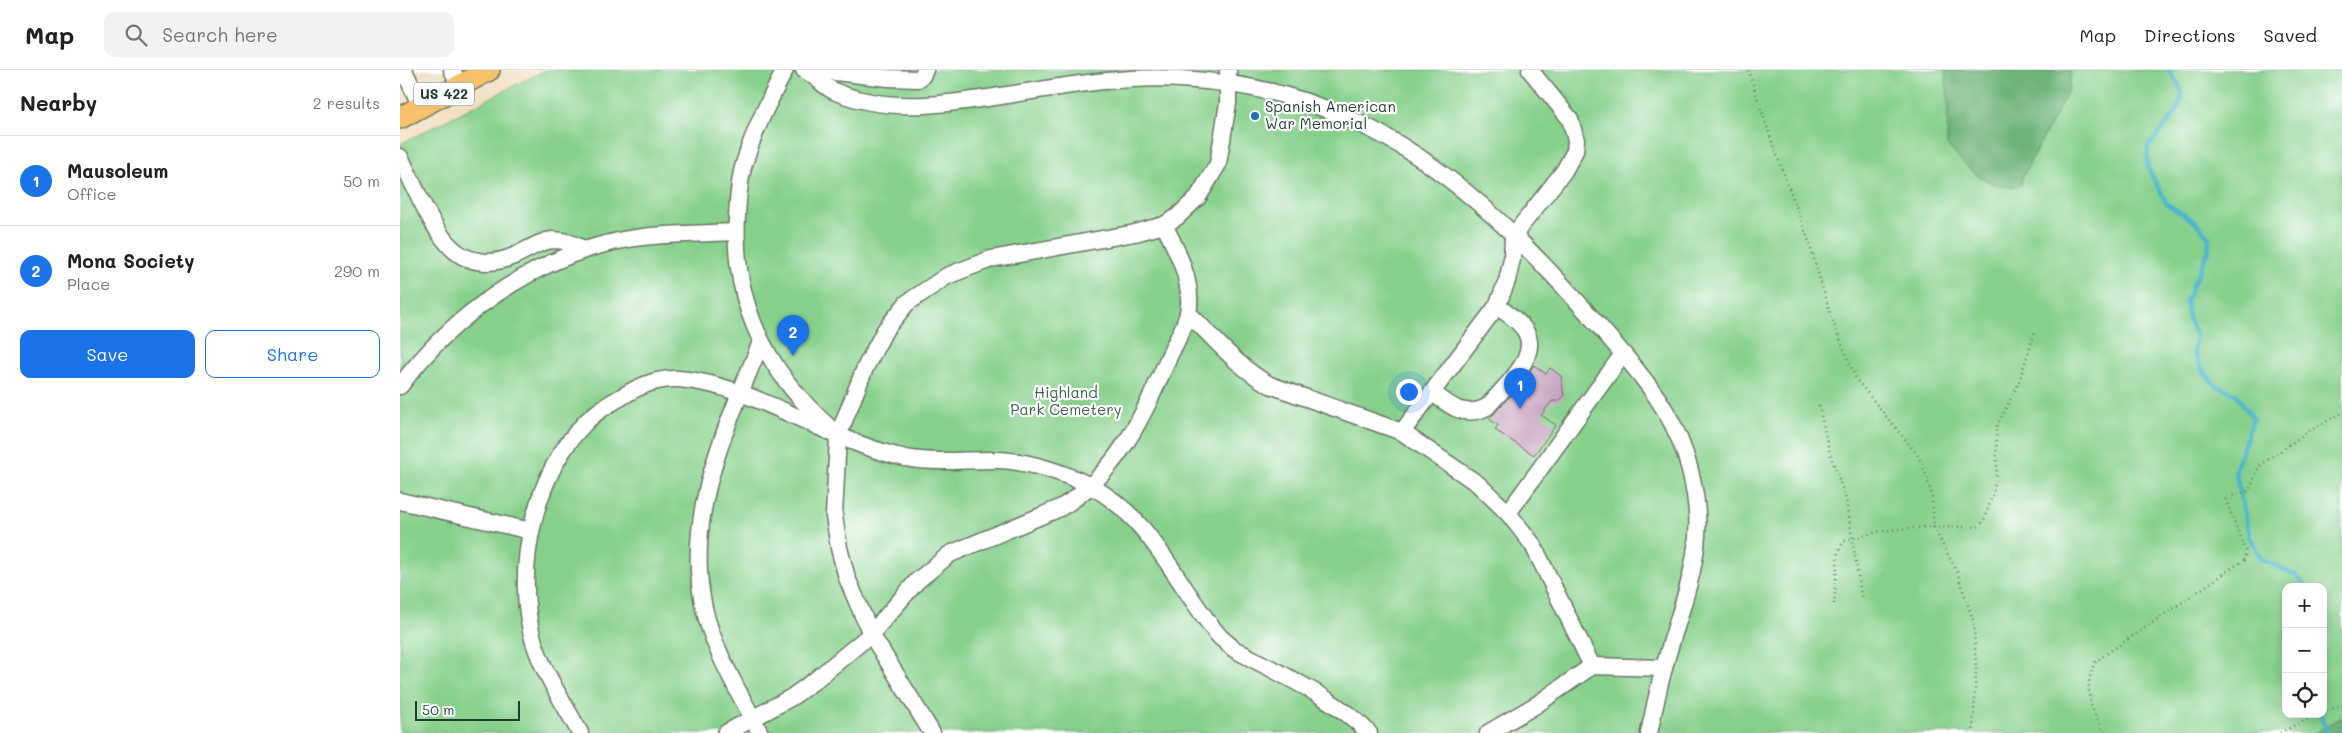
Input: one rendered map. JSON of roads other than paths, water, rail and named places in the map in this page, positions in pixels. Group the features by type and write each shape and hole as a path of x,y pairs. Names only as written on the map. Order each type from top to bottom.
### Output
{"main road":[{"name":"US 422","path":"400,118 421,107 456,77 489,70"}],"lane":[{"path":"404,70 421,107"},
{"path":"785,70 760,120 743,166 736,232 739,277 751,318 761,342 788,384 817,417 838,436"},
{"path":"807,72 826,71 888,78 918,79 925,70"},
{"path":"1402,432 1497,306 1507,281 1512,259 1513,236 1564,171 1576,146 1575,130 1570,119 1530,70"},
{"path":"807,72 821,85 837,93 881,103 928,107 1100,82 1227,76 1303,99 1376,132 1459,187 1557,278 1623,354 1659,400 1685,454 1697,511 1694,562 1664,668 1649,733"},
{"path":"932,733 871,634 847,578 838,548 834,516 838,436 865,368 885,330 907,303 933,284 991,259 1120,237 1164,225 1177,217 1198,198 1218,164 1228,103 1227,76"},
{"path":"400,157 440,233 448,245 461,255 485,263 500,261 551,240 564,241 585,250"},
{"path":"726,733 757,726 814,681 871,634 917,581 950,554 1060,508 1076,498 1105,472 1123,448 1152,396 1188,313 1186,282 1174,246 1164,225"},
{"path":"400,386 438,342 487,300 554,262 585,250 619,241 736,232"},
{"path":"1433,393 1460,411 1480,411 1487,407 1526,361 1531,346 1527,334 1518,322 1497,306"},
{"path":"1188,313 1224,350 1256,378 1270,385 1402,432 1478,484 1508,513 1533,545 1592,666"},
{"path":"757,726 709,626 701,591 698,540 701,509 708,480 761,342"},
{"path":"1508,513 1623,354"},
{"path":"580,733 548,673 531,632 527,591 531,531 548,481 564,451 583,425 606,406 641,385 664,379 694,381 740,394 838,436 897,457 946,462 1002,460 1038,468 1090,486 1124,510 1152,539 1208,623 1220,637 1234,649 1338,708 1358,721 1369,733"},
{"path":"400,501 531,531"},
{"path":"1488,733 1536,705 1592,666 1664,668"}],"waterway":[{"path":"2168,70 2180,87 2180,104 2159,135 2148,146 2147,166 2167,204 2195,222 2209,237 2208,252 2186,300 2188,317 2196,335 2194,353 2203,371 2215,385 2236,394 2253,419 2235,471 2250,538 2261,559 2294,574 2303,583"},
{"path":"2321,718 2327,733"}],"place":[{"name":"Spanish American War Memorial","path":"1255,116"},
{"name":"Mona Society","path":"793,356"},
{"name":"Mausoleum","path":"1520,409"}],"park label":[{"name":"Highland Park Cemetery","path":"1066,402"}]}
